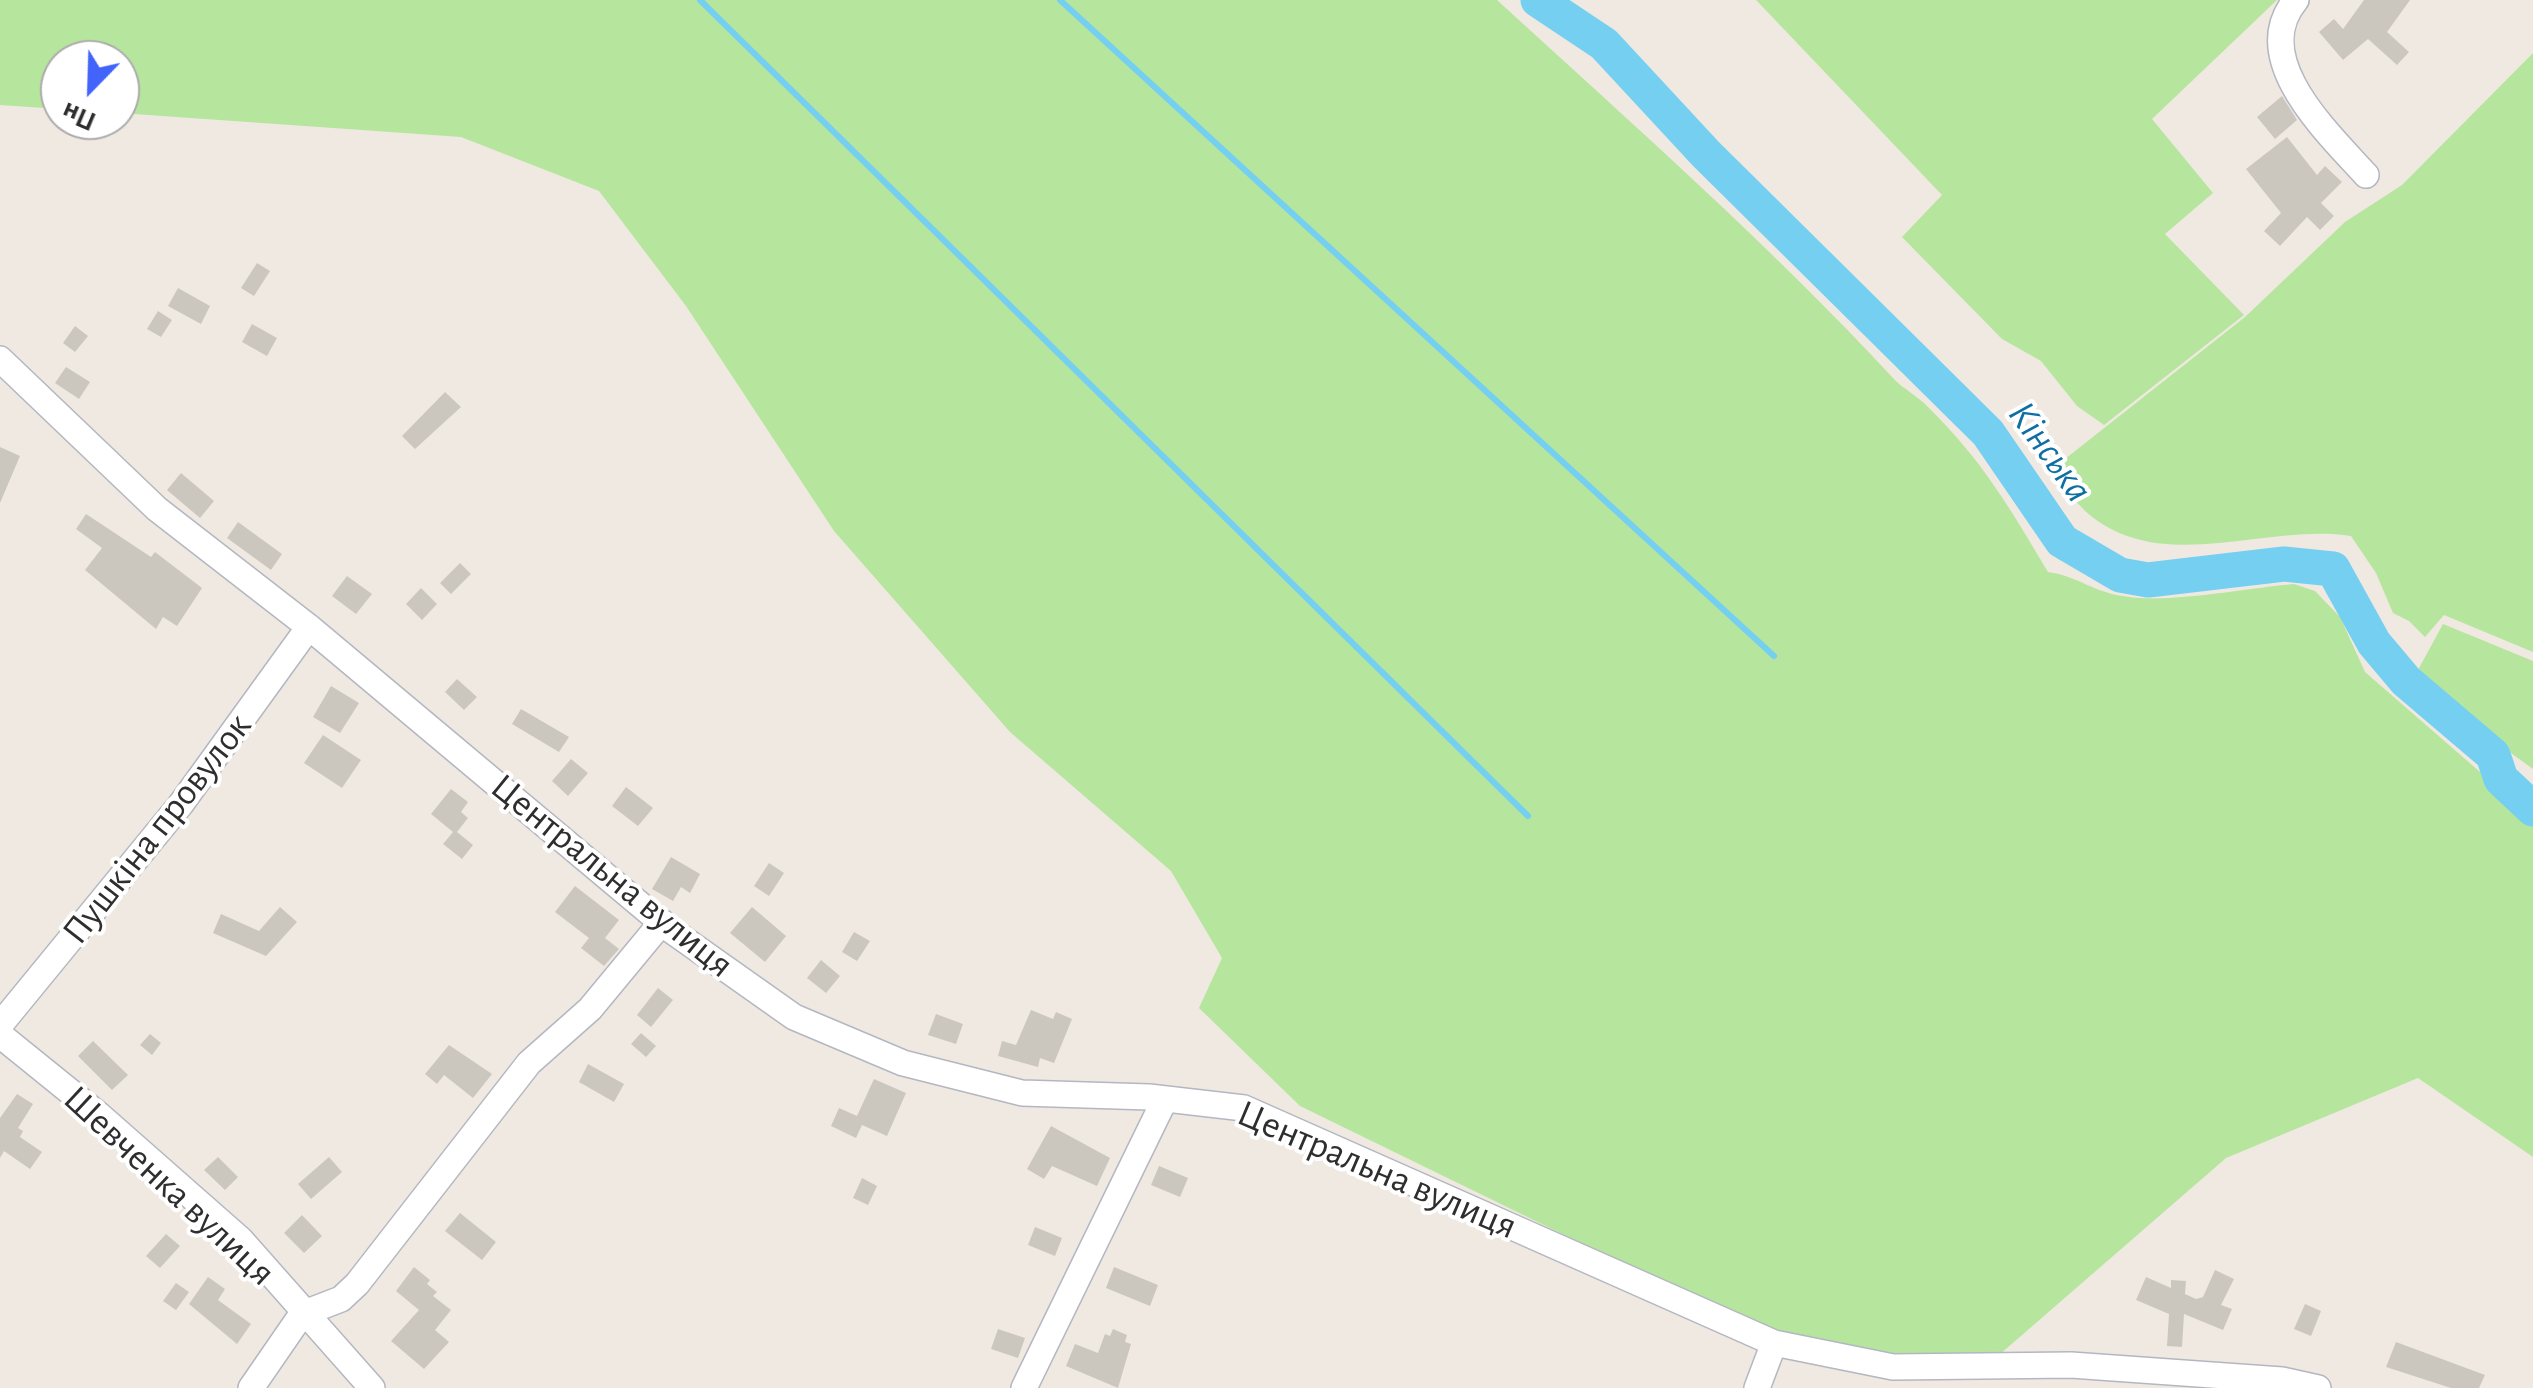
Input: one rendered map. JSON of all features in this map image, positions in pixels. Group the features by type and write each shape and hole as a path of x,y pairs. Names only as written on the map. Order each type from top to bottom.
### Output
{"street":[{"path":"2296,0 2284,14 2279,48 2319,125 2366,174"},
{"name":"Центральна вулиця","path":"0,360 157,509 309,627 662,922 794,1017 903,1062 1022,1093 1165,1099 1244,1108 1774,1343 1894,1367 2071,1365 2282,1380 2318,1388"},
{"name":"Пушкіна провулок","path":"0,1025 181,804 309,627"},
{"path":"251,1388 302,1314 341,1299 357,1284 529,1063 590,1010 662,922"},
{"name":"Шевченка вулиця","path":"0,1035 99,1115 241,1240 302,1314 372,1388"},
{"path":"1024,1388 1165,1099"},
{"path":"1757,1388 1774,1343"}],"green space":[{"path":"0,0 1497,0 1749,232 1897,382 1924,403 1994,485 2048,572 2117,595 2147,598 2294,584 2315,591 2340,617 2365,672 2533,818 2533,1157 2418,1078 2226,1158 1999,1355 1892,1356 1778,1333 1718,1310 1300,1106 1199,1008 1222,958 1171,871 1010,732 834,531 686,306 599,191 461,137 140,114 140,40 40,40 40,108 0,105"},
{"path":"1756,0 2277,0 2152,119 2213,193 2165,234 2244,315 2104,425 2077,406 2041,361 2002,339 1902,237 1942,195"},
{"path":"2533,53 2533,652 2444,615 2425,637 2409,621 2393,613 2376,573 2351,536 2318,534 2184,545 2151,542 2120,533 2085,511 2051,470 2245,317 2345,222 2402,185"},
{"path":"2443,624 2533,661 2533,769 2412,681"}],"building":[{"path":"2364,0 2410,0 2387,32 2409,52 2397,65 2368,39 2343,60 2319,32 2334,19 2343,29"},
{"path":"2282,96 2297,120 2275,139 2257,117"},
{"path":"2287,137 2317,175 2325,166 2342,182 2321,203 2334,216 2320,230 2307,217 2280,246 2264,231 2281,213 2246,169"},
{"path":"257,263 270,271 254,296 241,288"},
{"path":"178,288 210,306 201,324 168,306"},
{"path":"158,311 172,320 161,337 147,329"},
{"path":"252,324 277,338 267,356 242,342"},
{"path":"75,326 88,336 75,352 63,343"},
{"path":"66,367 90,382 79,399 55,383"},
{"path":"445,392 461,407 415,449 402,436"},
{"path":"0,447 20,456 0,503"},
{"path":"181,473 214,501 200,518 167,490"},
{"path":"86,514 151,557 155,552 202,588 177,626 163,617 156,629 85,570 102,548 76,529"},
{"path":"238,522 282,554 271,570 227,538"},
{"path":"460,563 471,574 451,594 440,583"},
{"path":"347,576 372,594 356,614 332,596"},
{"path":"421,588 437,604 422,620 406,604"},
{"path":"457,679 477,697 464,710 445,692"},
{"path":"331,686 359,703 340,733 313,717"},
{"path":"521,709 569,737 559,752 512,724"},
{"path":"323,735 361,760 342,788 304,763"},
{"path":"571,759 588,773 568,796 552,781"},
{"path":"626,787 653,808 638,826 612,806"},
{"path":"451,789 468,802 461,812 468,818 457,832 473,845 462,859 443,844 453,832 431,814"},
{"path":"671,857 700,874 690,893 681,887 673,901 652,889"},
{"path":"769,863 784,873 769,896 754,886"},
{"path":"575,886 619,920 605,938 619,949 604,966 581,948 589,938 555,912"},
{"path":"280,907 297,922 266,956 213,933 221,914 259,931"},
{"path":"752,907 786,936 765,962 730,933"},
{"path":"854,932 870,941 857,961 842,952"},
{"path":"821,960 840,976 826,993 807,978"},
{"path":"658,988 673,1000 651,1027 637,1015"},
{"path":"1031,1010 1053,1019 1056,1012 1072,1019 1054,1063 1040,1058 1038,1067 998,1056 1002,1041 1016,1045"},
{"path":"936,1014 963,1024 956,1044 928,1035"},
{"path":"641,1033 656,1046 646,1057 631,1044"},
{"path":"150,1034 161,1043 152,1055 140,1045"},
{"path":"93,1041 128,1075 112,1090 78,1056"},
{"path":"449,1045 492,1074 473,1098 444,1075 437,1084 425,1074"},
{"path":"588,1064 624,1084 614,1102 579,1082"},
{"path":"874,1079 906,1093 887,1136 862,1125 856,1138 831,1126 839,1108 857,1116"},
{"path":"17,1094 33,1104 18,1128 23,1131 20,1137 42,1152 30,1169 4,1151 0,1158 0,1118"},
{"path":"1051,1126 1110,1158 1097,1186 1052,1166 1044,1179 1027,1169"},
{"path":"218,1157 238,1177 225,1190 204,1170"},
{"path":"329,1157 342,1172 311,1199 298,1184"},
{"path":"1159,1166 1188,1178 1180,1197 1151,1185"},
{"path":"862,1178 877,1186 868,1205 853,1198"},
{"path":"460,1213 496,1242 482,1260 445,1231"},
{"path":"302,1215 322,1236 304,1253 284,1233"},
{"path":"1035,1227 1062,1238 1055,1256 1028,1245"},
{"path":"166,1234 180,1246 160,1268 146,1256"},
{"path":"414,1267 430,1280 427,1284 437,1292 433,1296 451,1310 435,1330 449,1342 424,1369 391,1341 419,1310 396,1291"},
{"path":"1114,1267 1158,1285 1150,1306 1106,1288"},
{"path":"2215,1270 2234,1279 2221,1305 2232,1309 2223,1330 2184,1314 2182,1347 2167,1346 2169,1314 2136,1300 2146,1277 2171,1288 2171,1280 2186,1281 2185,1294 2196,1299 2203,1297"},
{"path":"208,1277 225,1289 218,1300 251,1324 237,1344 189,1304"},
{"path":"176,1283 189,1292 176,1310 163,1301"},
{"path":"2305,1304 2321,1311 2311,1336 2294,1329"},
{"path":"998,1329 1025,1338 1018,1358 991,1349"},
{"path":"1113,1329 1127,1335 1125,1342 1131,1344 1118,1388 1066,1366 1075,1344 1098,1353 1105,1334 1110,1336"},
{"path":"2396,1342 2485,1375 2479,1388 2451,1388 2386,1367"}],"waterway":[{"path":"700,0 1528,816"},
{"path":"1060,0 1774,656"},
{"name":"Кінська","path":"1538,0 1604,44 1706,154 1988,433 2062,541 2120,575 2148,580 2284,564 2333,569 2374,643 2406,681 2493,755 2501,779 2533,809"}]}
